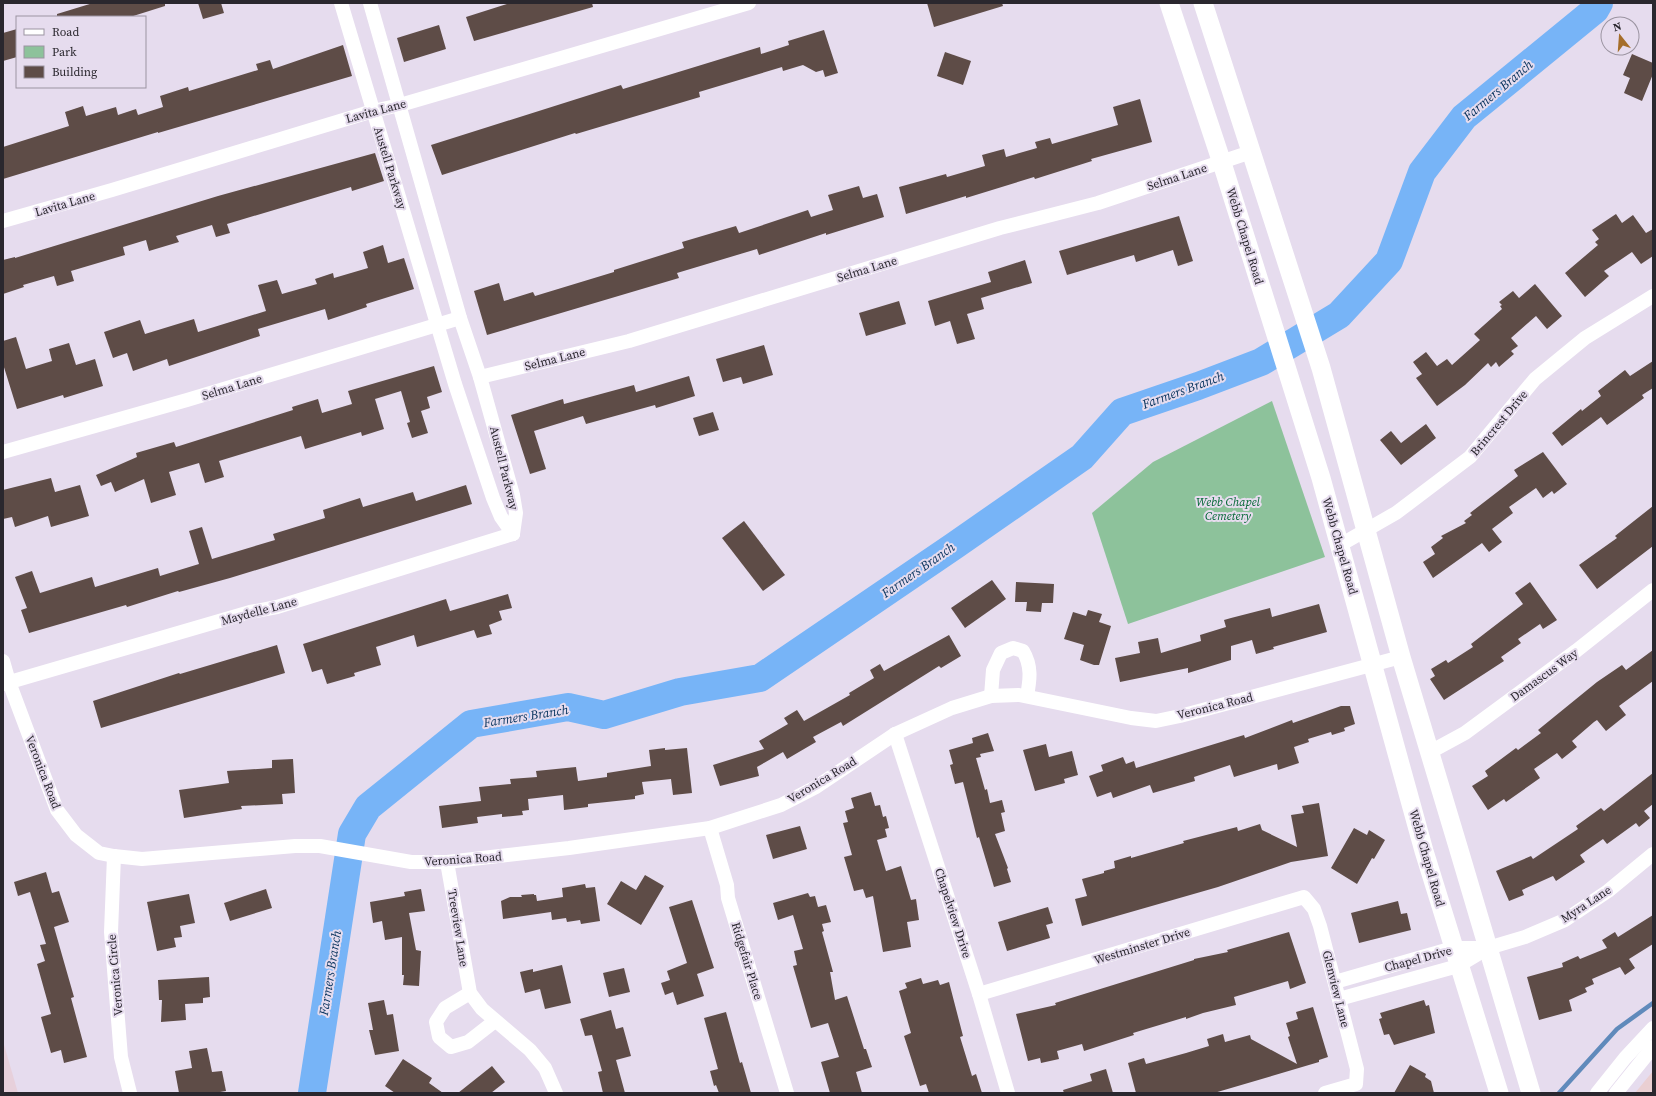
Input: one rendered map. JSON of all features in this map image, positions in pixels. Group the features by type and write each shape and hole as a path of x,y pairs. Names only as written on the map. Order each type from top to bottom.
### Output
{"main road":[{"name":"Webb Chapel Road","path":"1169,3 1222,163 1321,478 1374,665 1424,851 1499,1093"},
{"path":"1203,3 1322,368 1401,657 1531,1093"}],"street":[{"name":"Austell Parkway","path":"341,3 438,326 493,498 501,517 514,534"},
{"name":"Austell Parkway","path":"370,3 460,318 480,377 513,495 516,513 514,534"},
{"name":"Lavita Lane","path":"3,221 112,190 373,111 400,105 749,3"},
{"name":"Selma Lane","path":"480,377 629,341 1000,228 1098,203 1222,163 1251,152"},
{"name":"Brincrest Drive","path":"1340,544 1396,513 1470,457 1535,379 1585,338 1653,296"},
{"name":"Selma Lane","path":"3,452 194,398 438,326 460,318"},
{"name":"Maydelle Lane","path":"6,683 250,612 277,606 514,534"},
{"name":"Damascus Way","path":"1430,752 1465,733 1576,652 1653,590"},
{"path":"991,696 993,670 1001,653 1013,648 1023,651 1029,661 1031,678 1027,696"},
{"name":"Veronica Road","path":"3,661 6,683 57,810 76,835 99,853 142,859 294,846 333,848 411,862 448,862 569,848 710,828 787,802 816,787 895,734 952,708 991,696 1027,696 1131,718 1156,721 1180,716 1401,657"},
{"name":"Chapelview Drive","path":"895,734 979,994 1008,1093"},
{"name":"Ridgefair Place","path":"710,828 727,885 728,898 788,1093"},
{"name":"Myra Lane","path":"1488,948 1526,937 1566,920 1608,891 1653,854"},
{"name":"Veronica Circle","path":"114,856 111,932 121,1057 130,1093"},
{"name":"Treeview Lane","path":"448,862 470,993 482,1009 530,1050 545,1068 556,1093"},
{"name":"Westminster Drive","path":"979,994 1304,897"},
{"name":"Glenview Lane","path":"1304,897 1314,909 1320,926 1357,1069 1356,1084 1325,1093"},
{"name":"Chapel Drive","path":"1339,999 1456,957 1488,948"},
{"name":"Chapel Drive","path":"1334,982 1456,957"},
{"path":"470,993 445,1008 436,1022 439,1037 452,1047 468,1042 496,1021"},
{"path":"1596,1093 1625,1058 1653,1028"},
{"path":"1616,1093 1653,1047"}],"shaded area":[{"path":"3,1041 18,1093 3,1093"},
{"path":"1653,1071 1653,1093 1635,1093"}],"green space":[{"name":"Webb Chapel Cemetery","path":"1272,401 1325,557 1128,624 1092,513 1153,462"}],"building":[{"path":"93,3 165,3 165,6 133,16 57,16 57,14"},
{"path":"198,3 221,3 224,13 203,19"},
{"path":"510,3 592,3 593,7 474,41 466,17"},
{"path":"927,3 1002,3 1003,6 934,27"},
{"path":"439,25 446,49 404,62 397,38"},
{"path":"16,29 16,57 3,61 3,33"},
{"path":"824,30 838,73 825,77 823,70 816,72 803,65 783,71 782,67 699,92 700,97 576,134 575,133 442,175 431,145 621,85 623,89 760,47 761,54 789,45 788,41"},
{"path":"343,45 352,76 158,132 3,179 3,147 69,126 65,112 83,106 86,116 116,107 118,115 136,109 138,115 163,107 160,96 188,87 189,91 258,70 256,64 270,60 273,69"},
{"path":"945,52 971,61 963,85 937,76"},
{"path":"1631,56 1637,56 1653,63 1653,74 1642,101 1624,93 1630,78 1623,75"},
{"path":"1140,99 1152,142 1091,159 1092,161 1035,179 1034,177 966,198 966,196 906,214 899,187 946,174 947,177 985,166 982,155 1004,149 1006,157 1037,148 1035,142 1050,138 1052,144 1118,125 1113,107"},
{"path":"375,153 384,181 352,191 351,187 227,224 230,233 216,237 212,225 176,236 179,242 149,251 146,240 123,247 125,255 71,271 74,281 57,286 54,276 23,285 24,287 3,294 3,260 15,258 218,196"},
{"path":"859,186 863,198 877,194 884,217 826,235 826,233 759,255 757,249 677,273 679,278 487,335 474,291 499,283 504,301 533,292 535,296 614,272 614,270 684,248 682,242 736,226 739,233 808,210 811,217 833,210 828,195"},
{"path":"1616,214 1622,223 1633,215 1646,233 1653,229 1653,256 1641,264 1632,252 1604,271 1609,276 1585,297 1565,273 1598,245 1595,242 1599,239 1592,230"},
{"path":"1179,216 1193,261 1178,266 1173,250 1136,262 1134,255 1067,275 1059,251"},
{"path":"383,245 388,263 404,258 414,289 366,304 367,307 328,320 325,309 258,329 260,336 169,366 167,359 133,371 127,353 113,358 104,332 140,320 145,334 194,319 198,332 266,311 258,285 277,280 282,294 317,284 315,279 333,273 334,278 368,268 363,252"},
{"path":"1025,260 1032,283 981,298 984,309 967,314 975,339 957,344 950,321 935,326 928,301 991,282 988,272"},
{"path":"1535,284 1562,316 1547,329 1536,316 1511,338 1518,346 1511,351 1514,354 1499,367 1496,362 1491,367 1488,363 1465,385 1437,406 1416,378 1422,374 1413,362 1426,352 1437,366 1447,359 1452,365 1480,340 1474,334 1502,309 1500,306 1502,305 1499,302 1513,291 1519,298"},
{"path":"899,301 906,324 866,336 859,313"},
{"path":"16,337 26,369 52,361 49,349 69,343 76,365 95,359 103,386 64,398 63,395 17,409 3,364 3,341"},
{"path":"764,345 773,375 743,384 741,377 723,382 716,359"},
{"path":"1653,361 1653,388 1642,395 1644,398 1607,425 1601,417 1562,446 1552,433 1581,409 1582,411 1601,396 1598,391 1625,370 1630,376"},
{"path":"434,366 442,392 427,397 430,408 421,411 428,433 412,438 407,423 410,422 401,391 375,399 384,429 362,436 361,432 305,449 301,436 219,461 224,477 205,483 199,463 169,472 176,495 151,503 144,479 115,492 111,482 101,486 96,475 137,457 136,453 174,442 176,447 293,410 292,407 318,399 322,413 352,404 348,391"},
{"path":"689,376 695,396 656,408 655,405 586,424 583,416 534,431 546,469 530,474 511,415 563,399 564,404 634,385 636,392"},
{"path":"713,412 719,430 699,436 693,418"},
{"path":"1426,424 1436,438 1401,465 1380,440 1391,431 1401,443"},
{"path":"1543,452 1567,484 1554,494 1552,491 1543,498 1536,488 1509,507 1513,513 1492,529 1502,542 1489,552 1482,543 1433,578 1423,562 1435,554 1431,547 1443,538 1441,536 1466,523 1464,521 1472,515 1470,513 1518,476 1514,470"},
{"path":"51,478 55,492 80,485 89,516 51,527 48,516 15,527 12,517 3,519 3,490"},
{"path":"466,485 472,504 230,578 179,592 178,591 127,607 126,605 29,633 21,610 27,608 15,577 32,571 40,593 92,577 95,587 158,568 160,576 199,564 189,531 202,527 212,559 275,540 273,534 325,518 323,510 360,498 363,507 413,492 416,501"},
{"path":"1653,506 1653,546 1597,589 1579,565 1617,538 1615,536"},
{"path":"744,521 785,575 763,591 722,538"},
{"path":"992,580 1006,599 965,628 951,608"},
{"path":"1016,582 1054,584 1053,603 1042,603 1041,612 1026,611 1027,602 1015,602"},
{"path":"1530,582 1557,620 1543,629 1540,624 1518,639 1521,643 1501,657 1504,661 1444,700 1430,679 1435,676 1431,669 1446,660 1448,663 1473,647 1471,644 1523,604 1515,593"},
{"path":"508,594 512,608 499,611 502,620 489,625 492,634 477,638 474,630 417,647 414,635 376,647 381,665 354,673 355,676 327,684 322,669 312,672 303,644 446,599 450,611"},
{"path":"1319,604 1327,632 1273,647 1274,649 1256,654 1252,640 1231,646 1231,660 1188,673 1188,668 1120,682 1115,658 1140,653 1138,642 1158,638 1161,653 1201,641 1200,635 1226,627 1224,620 1270,608 1272,617"},
{"path":"1088,610 1102,614 1099,622 1111,626 1099,665 1094,665 1080,660 1084,645 1064,639 1073,612 1086,616"},
{"path":"949,635 961,656 941,668 939,666 843,726 841,722 813,737 816,742 787,759 783,752 757,767 759,776 720,786 713,765 764,749 759,741 788,724 784,718 797,710 804,721 850,695 849,693 874,678 870,670 880,664 884,671"},
{"path":"277,645 285,673 101,728 93,701 179,673 180,674"},
{"path":"1653,650 1653,681 1619,706 1626,715 1606,731 1597,720 1594,722 1572,741 1577,747 1562,759 1557,753 1534,769 1540,778 1506,802 1504,799 1488,810 1472,786 1488,776 1485,771 1516,748 1518,750 1541,733 1538,730 1597,682 1622,665 1626,670"},
{"path":"1341,706 1350,706 1355,724 1344,728 1345,731 1332,735 1331,732 1308,739 1309,742 1294,747 1299,763 1278,770 1277,764 1234,777 1230,765 1194,777 1195,781 1153,793 1150,785 1113,798 1111,792 1097,797 1089,776 1103,771 1101,765 1123,757 1126,764 1134,761 1136,768 1244,735 1245,738 1292,720 1293,723"},
{"path":"988,733 994,751 980,754 981,757 976,758 985,790 987,789 990,803 1002,800 1005,812 1001,813 1005,831 995,834 1008,868 1011,882 994,887 979,837 977,838 963,782 955,784 950,765 953,764 949,750 973,743 972,738"},
{"path":"1046,744 1049,757 1072,751 1078,775 1064,779 1065,783 1035,791 1023,750"},
{"path":"665,748 665,750 687,748 692,793 673,795 671,779 642,782 644,794 635,796 635,799 588,804 588,807 564,810 563,795 528,799 529,810 522,811 523,815 502,817 502,814 477,817 478,823 442,828 439,806 481,801 479,787 511,784 510,779 537,777 536,771 576,767 578,781 607,777 607,773 651,766 649,750"},
{"path":"293,759 295,793 282,794 283,804 241,806 242,809 184,818 179,790 229,783 227,771 272,768 272,760"},
{"path":"1653,773 1653,804 1644,811 1650,818 1639,827 1636,823 1607,844 1603,839 1580,855 1585,862 1556,881 1553,876 1522,890 1524,895 1509,901 1496,871 1531,856 1533,859 1578,829 1576,826 1601,808 1604,811"},
{"path":"871,792 875,806 880,805 883,817 886,816 889,828 885,829 887,837 877,840 886,871 901,866 911,900 916,899 919,920 907,922 911,947 883,952 873,896 866,898 863,889 854,891 844,857 852,855 843,823 848,822 845,811 854,808 851,798"},
{"path":"1319,803 1328,856 1291,862 1218,887 1082,926 1075,899 1087,896 1082,879 1104,873 1104,871 1115,868 1114,861 1131,856 1131,858 1184,843 1183,841 1237,827 1238,831 1260,824 1262,830 1297,847 1291,815 1304,813 1302,806"},
{"path":"800,826 807,849 773,859 766,835"},
{"path":"1354,828 1367,835 1369,830 1385,840 1374,859 1372,858 1357,884 1331,868"},
{"path":"46,872 52,893 59,891 69,922 54,927 74,997 71,998 87,1057 64,1063 61,1050 51,1053 41,1017 51,1014 37,964 45,961 40,945 46,944 30,892 18,896 14,882"},
{"path":"645,875 664,886 641,925 607,904 621,881 636,890"},
{"path":"585,884 586,888 595,887 600,921 581,924 580,920 567,922 566,918 552,920 551,912 503,919 501,901 510,897 522,897 521,895 534,894 536,895 537,901 563,897 562,888"},
{"path":"266,889 272,908 230,921 224,903"},
{"path":"421,889 425,911 409,913 416,950 421,951 419,986 403,985 404,975 402,975 402,937 385,940 382,921 373,923 370,902 405,896 404,892"},
{"path":"808,893 810,897 815,896 818,907 826,905 831,922 822,924 824,931 822,932 833,972 830,972 835,1000 847,996 864,1049 866,1049 872,1067 856,1072 862,1093 830,1093 821,1062 839,1057 828,1023 811,1028 793,966 797,965 794,951 803,949 793,915 778,920 773,903"},
{"path":"189,894 195,923 180,926 182,937 174,938 176,947 157,951 147,902"},
{"path":"692,900 714,968 697,974 704,996 677,1005 673,992 665,995 661,983 670,980 667,971 687,963 669,907"},
{"path":"1398,901 1401,914 1407,913 1411,930 1359,943 1351,913"},
{"path":"1048,907 1053,923 1046,925 1050,938 1007,951 998,922"},
{"path":"1653,915 1653,944 1629,959 1635,968 1625,975 1620,967 1592,979 1594,984 1585,988 1587,992 1569,1000 1572,1011 1539,1020 1527,977 1563,967 1562,963 1578,956 1580,959 1607,948 1602,940 1615,932 1618,937"},
{"path":"1289,932 1306,983 1290,989 1288,981 1234,997 1236,1005 1186,1019 1186,1017 1133,1033 1134,1035 1084,1051 1082,1044 1057,1051 1059,1059 1041,1063 1040,1058 1028,1061 1016,1014 1056,1005 1055,1003 1194,959 1228,952 1227,950"},
{"path":"562,965 571,1003 545,1009 540,989 525,993 520,972 533,969 533,972"},
{"path":"624,968 630,992 609,997 603,973"},
{"path":"209,977 210,997 203,998 203,1003 185,1004 186,1020 161,1022 162,1000 159,1000 158,980"},
{"path":"921,978 923,984 938,980 940,985 949,982 963,1036 960,1037 972,1076 976,1074 982,1093 929,1093 926,1084 920,1086 904,1036 911,1033 899,991 907,988 905,983"},
{"path":"384,1000 387,1015 393,1014 399,1051 375,1055 369,1030 373,1030 368,1003"},
{"path":"1424,1000 1426,1006 1429,1005 1435,1033 1394,1045 1389,1034 1384,1035 1379,1019 1382,1018 1380,1013"},
{"path":"1313,1007 1328,1057 1319,1060 1319,1062 1214,1093 1136,1093 1128,1063 1144,1058 1146,1064 1209,1046 1207,1039 1223,1034 1225,1042 1250,1035 1251,1039 1297,1064 1288,1037 1290,1036 1286,1023 1298,1019 1296,1012"},
{"path":"611,1010 616,1029 623,1027 631,1056 616,1060 625,1093 603,1093 598,1072 602,1071 592,1035 585,1036 580,1019"},
{"path":"726,1012 740,1063 742,1062 751,1093 719,1093 716,1085 714,1086 710,1071 718,1069 704,1018"},
{"path":"207,1048 212,1072 222,1071 226,1091 214,1093 179,1093 175,1071 192,1068 189,1051"},
{"path":"403,1059 432,1078 429,1083 443,1093 395,1093 385,1086"},
{"path":"1410,1065 1426,1074 1425,1077 1431,1081 1434,1093 1394,1093"},
{"path":"492,1066 505,1082 491,1093 458,1093"},
{"path":"1106,1069 1113,1093 1064,1093 1063,1090 1092,1081 1090,1074"}],"waterway":[{"name":"Farmers Branch","path":"312,1093 352,834 368,807 471,724 568,707 604,715 680,692 760,678 1082,457 1122,412 1198,386 1261,362 1339,315 1389,261 1422,172 1464,117 1595,10 1599,3"},
{"path":"1559,1093 1617,1029 1653,1003"}]}
